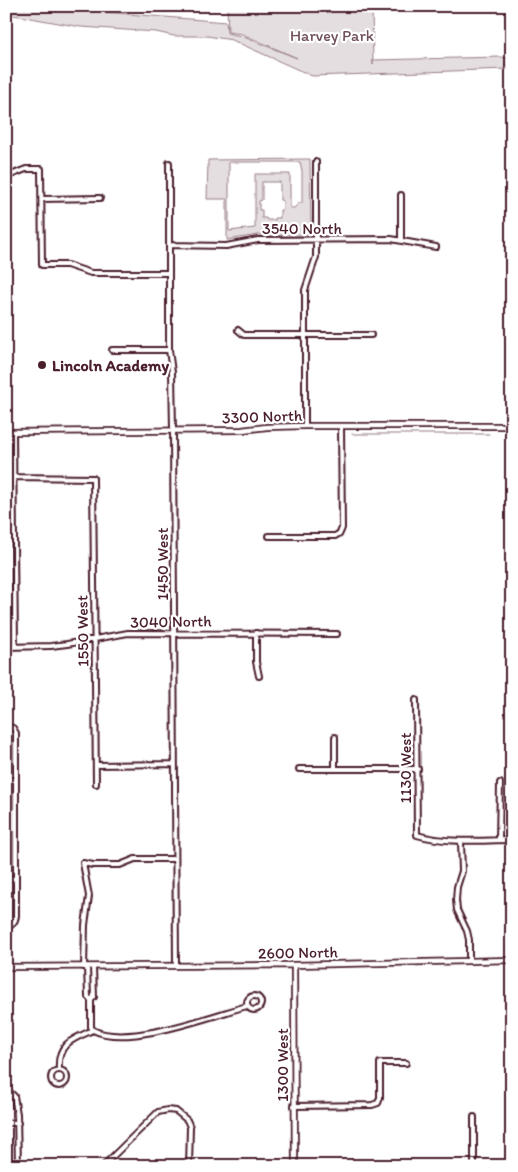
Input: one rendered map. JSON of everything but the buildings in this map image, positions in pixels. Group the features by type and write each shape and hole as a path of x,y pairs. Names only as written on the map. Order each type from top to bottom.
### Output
{"street":[{"path":"305,426 305,290 316,258 316,162"},
{"name":"1450 West","path":"169,163 169,350 172,372 175,632 176,965"},
{"path":"6,175 12,175 26,169 41,169 42,265 67,265 91,273 169,273"},
{"path":"401,195 401,241"},
{"path":"42,198 100,198"},
{"name":"3540 North","path":"169,245 226,246 258,240 391,239 436,247"},
{"path":"238,330 244,335 371,335"},
{"path":"112,350 169,350"},
{"name":"3300 North","path":"6,432 242,430 305,426 512,426"},
{"path":"269,536 335,536 340,533 342,528 341,426"},
{"path":"13,432 15,647"},
{"name":"1550 West","path":"14,477 93,478 96,784"},
{"name":"3040 North","path":"6,647 51,646 128,633 337,634"},
{"path":"256,633 256,662 259,676"},
{"name":"1130 West","path":"416,700 417,835 461,842"},
{"path":"6,726 13,728 16,733 16,921 6,928"},
{"path":"335,736 335,769"},
{"path":"96,765 174,764"},
{"path":"299,769 418,769"},
{"path":"6,780 16,780"},
{"path":"500,783 500,840"},
{"path":"469,961 469,940 457,910 456,900 457,887 462,871 461,842 512,840"},
{"path":"93,1030 91,1027 91,1000 94,997 88,967 85,925 88,896 84,863 120,865 135,859 175,859"},
{"path":"6,878 16,879"},
{"name":"2600 North","path":"6,967 512,960"},
{"name":"1300 West","path":"294,964 295,1166"},
{"path":"252,996 259,998 262,1002 257,1010 252,1011 247,1006 248,998 252,996"},
{"path":"59,1069 60,1055 64,1046 74,1038 93,1030 106,1035 157,1032 247,1006"},
{"path":"294,1106 372,1106 378,1103 380,1098 380,1063 406,1063"},
{"path":"59,1069 66,1074 67,1079 64,1084 59,1086 54,1084 50,1078 52,1073 59,1069"},
{"path":"6,1089 14,1096 18,1123 18,1166"},
{"path":"103,1166 158,1112 168,1110 176,1111 187,1120 190,1127 189,1166"},
{"path":"474,1117 474,1166"},
{"path":"6,1123 18,1123"}],"green space":[{"name":"Harvey Park","path":"6,6 54,6 66,9 226,22 227,33 241,36 297,58 242,34 228,32 227,6 372,6 373,65 373,60 501,57 512,59 512,69 312,76 232,40 207,36 174,36 156,32 81,27 6,14"},
{"path":"310,159 311,232 308,235 258,235 227,240 227,199 207,199 208,160","holes":["229,162 300,162 302,171 302,203 299,203 294,208 290,208 290,174 255,174 255,228 229,231","262,182 280,182 280,200 283,201 283,210 280,210 280,218 275,218 275,220 262,218 262,210 259,210 259,201 262,200"]},
{"path":"6,783 13,785 13,873 10,876 6,876"}],"waterway":[{"path":"352,434 489,434"}],"place":[{"name":"Lincoln Academy","path":"42,365"}]}
